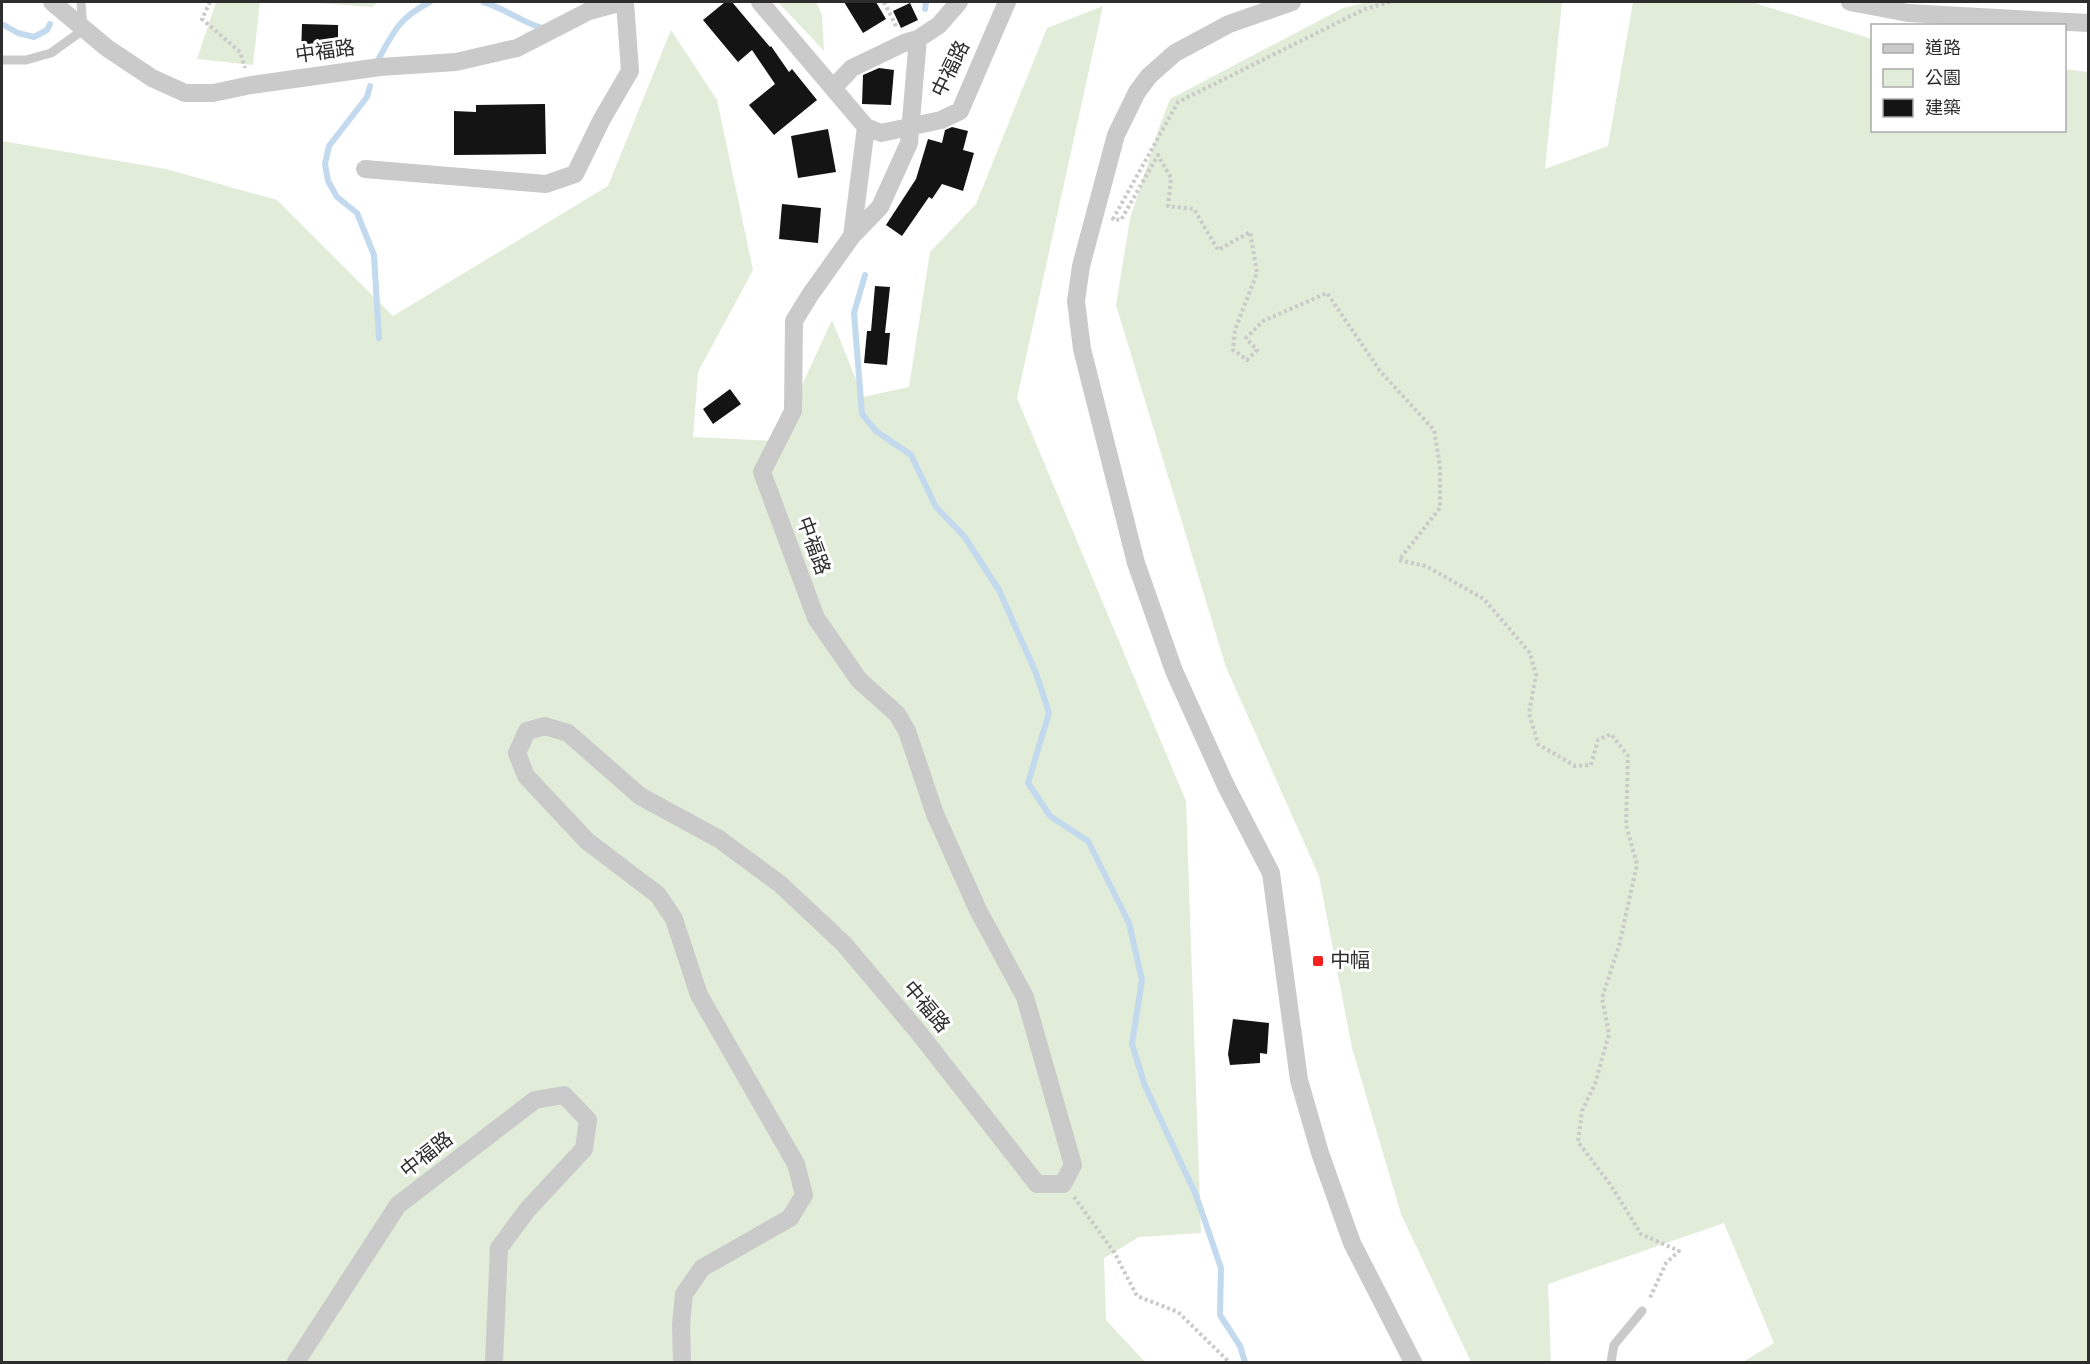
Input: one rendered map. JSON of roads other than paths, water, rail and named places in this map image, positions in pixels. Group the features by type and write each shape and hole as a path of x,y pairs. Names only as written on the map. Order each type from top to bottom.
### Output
{"street":[{"name":"中福路","path":"52,2 83,30 152,78 185,93 213,93 380,67 466,60 517,48 589,11 623,2"},
{"path":"365,169 546,184 575,174 602,119 630,70 623,2"},
{"path":"760,2 866,127"},
{"name":"中福路","path":"682,1362 681,1324 684,1294 702,1268 790,1218 804,1195 796,1164 699,995 674,919 658,895 587,841 526,776 517,753 527,731 545,726 568,733 640,796 719,839 780,884 844,944 919,1034 1037,1184 1063,1184 1073,1166 1025,997 978,910 935,814 907,731 897,714 860,680 816,618 762,472 793,411 794,321 852,236 880,207 909,143 911,41 939,25 959,2"},
{"name":"中福路","path":"852,236 866,127 881,133 909,125 941,120 960,111 1007,2"},
{"path":"1292,2 1229,24 1175,54 1149,76 1137,92 1116,135 1081,266 1076,302 1082,349 1136,563 1174,671 1226,786 1271,873 1299,1080 1320,1153 1352,1243 1413,1362"},
{"path":"1850,2 1908,13 2088,23"},
{"path":"833,88 852,68 911,41"},
{"name":"中福路","path":"296,1362 398,1205 535,1100 564,1095 588,1120 584,1149 528,1209 498,1248 494,1362"}],"lane":[{"path":"2,60 26,60 51,53 83,30 81,2"},
{"path":"1611,1362 1614,1346 1642,1311"}],"waterway":[{"path":"378,60 398,26 430,2"},
{"path":"483,2 545,29"},
{"path":"925,9 926,2"},
{"path":"2,24 18,33 34,37 47,30 50,24"},
{"path":"370,86 367,97 329,146 325,164 328,181 337,197 357,213 374,255 379,338"},
{"path":"865,275 854,313 862,414 876,431 911,455 936,507 964,536 999,590 1036,673 1049,713 1028,783 1050,816 1088,841 1129,923 1142,980 1132,1044 1145,1086 1196,1195 1221,1268 1220,1315 1240,1346 1245,1362"}],"place":[{"name":"中幅","path":"1318,961"}]}
